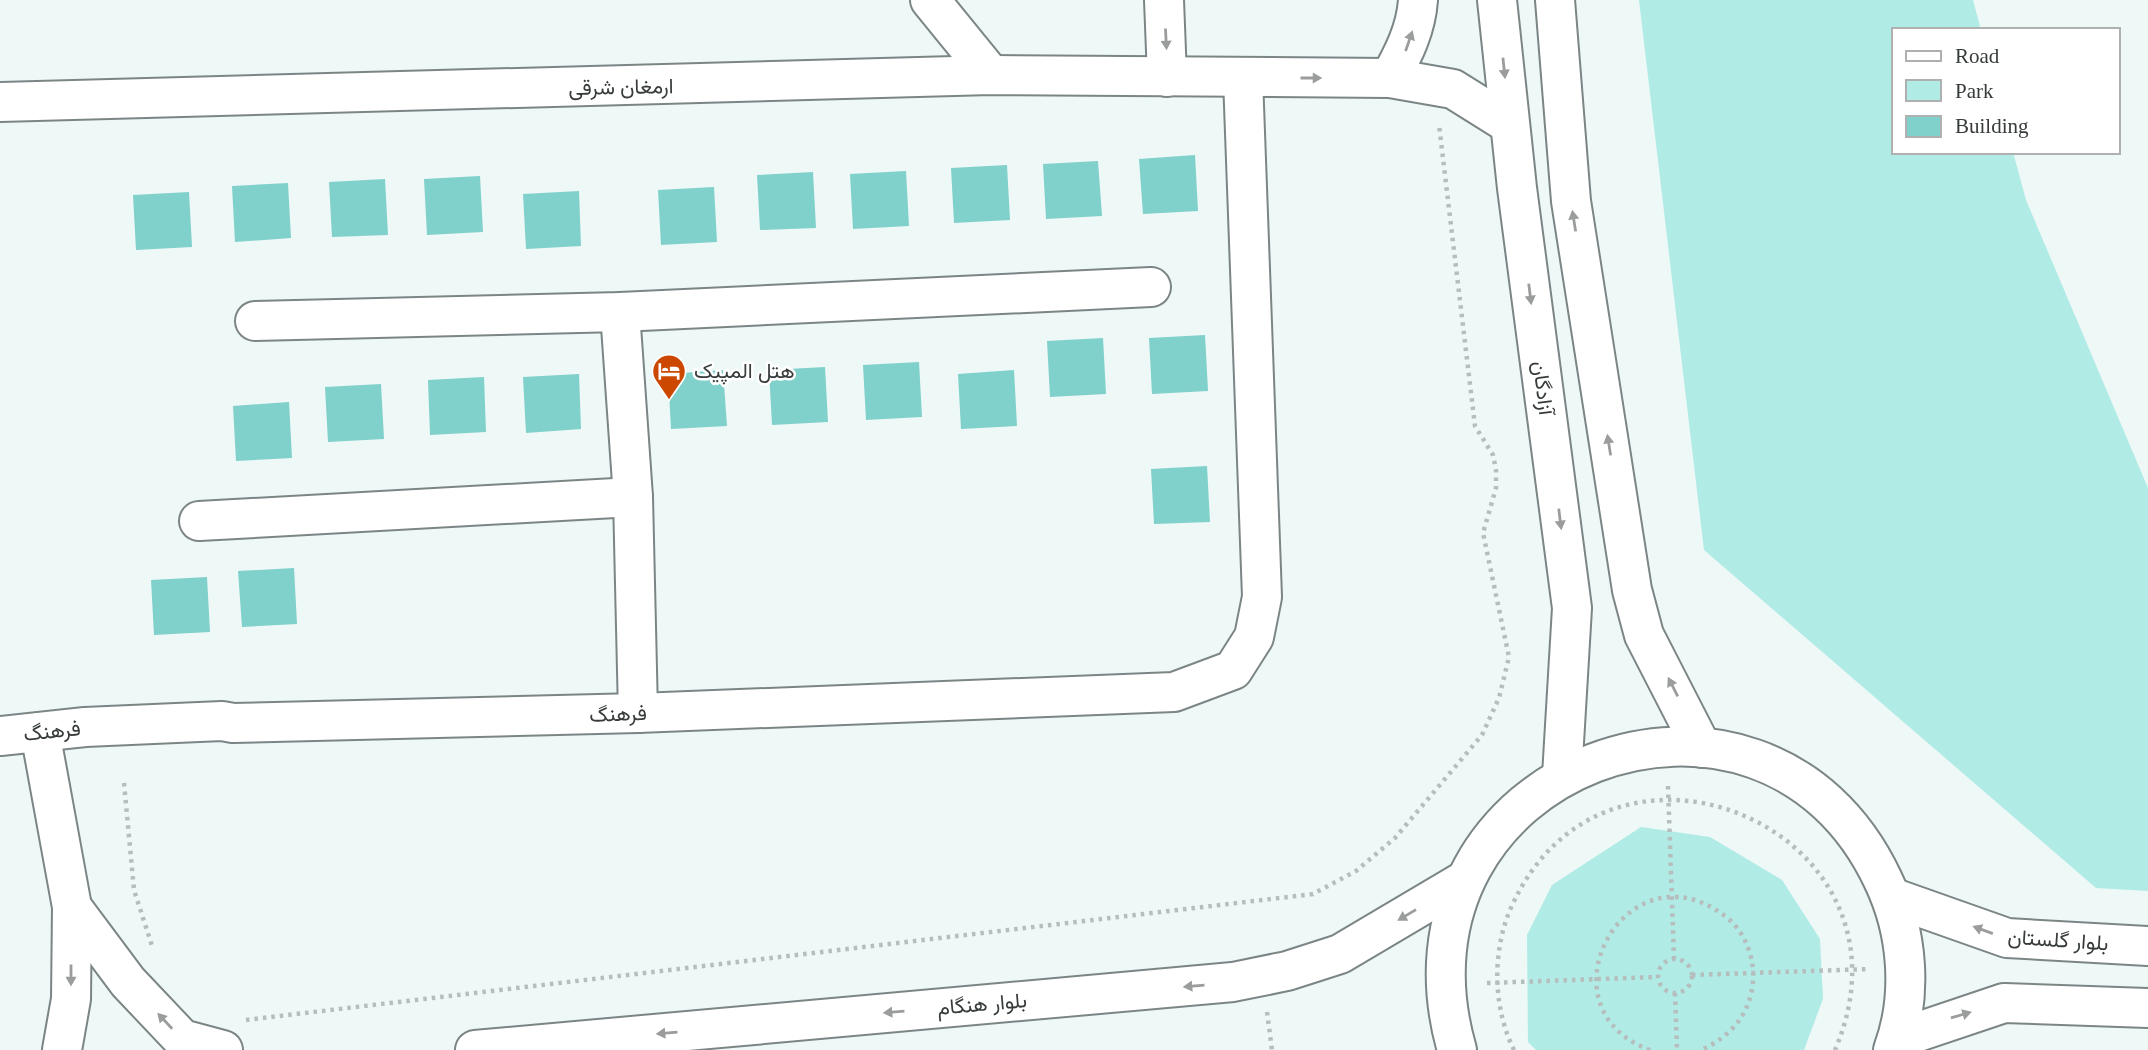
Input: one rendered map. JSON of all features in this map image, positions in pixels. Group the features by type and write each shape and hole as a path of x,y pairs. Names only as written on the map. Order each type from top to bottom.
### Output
{"street":[{"path":"930,0 991,75"},
{"path":"1164,0 1167,77"},
{"path":"1390,78 1407,48 1418,0"},
{"name":"آزادگان","path":"1497,0 1509,124 1572,608 1562,776"},
{"path":"1555,0 1571,201 1632,590 1644,635 1684,748"},
{"name":"ارمغان شرقی","path":"0,102 991,75 1390,78 1453,89 1509,124"},
{"name":"فرهنگ","path":"0,736 222,721 233,723 638,713 1174,692 1233,670 1254,637 1262,597 1242,78"},
{"path":"255,321 620,312 1150,287"},
{"path":"620,312 633,498 638,713"},
{"path":"199,521 633,498"},
{"path":"40,732 72,907 71,999 62,1050"},
{"path":"1457,1050 1448,1020 1444,985 1446,949 1452,914 1465,880 1483,848 1506,820 1532,796 1562,776 1595,760 1630,751 1684,748 1738,755 1772,767 1822,800 1856,834 1876,864 1891,897 1901,932 1905,968 1904,1003 1895,1044"},
{"name":"بلوار هنگام","path":"475,1050 810,1035 1233,982 1287,971 1340,954 1465,880"},
{"name":"بلوار گلستان","path":"1891,897 2007,938 2148,946"},
{"path":"72,907 128,982 182,1039 234,1035"},
{"path":"1895,1044 1951,1018 2004,1003 2148,1008"}],"path":[{"path":"234,1035 1313,894 1356,871 1395,838 1482,735 1499,698 1509,657 1483,533 1496,488 1496,470 1493,455 1475,426 1434,86"},
{"path":"1674,959 1668,800 1684,748"},
{"path":"124,783 134,890 152,948 158,957"},
{"path":"1514,1050 1501,1013 1497,983 1499,952 1506,922 1518,894 1534,868 1556,845 1580,827 1637,803 1668,800 1699,801 1748,816 1783,837 1806,857 1825,882 1839,909 1852,969 1851,1000 1835,1050"},
{"path":"1650,1050 1621,1034 1608,1018 1595,979 1604,939 1616,922 1632,909 1651,901 1672,898 1702,903 1729,918 1742,934 1754,973 1752,993 1739,1021 1717,1043 1701,1050"},
{"path":"1657,977 1665,961 1674,959 1683,961 1692,975"},
{"path":"1692,975 1905,968"},
{"path":"1657,977 1667,992 1675,993 1684,991 1692,975"},
{"path":"1444,985 1657,977"},
{"path":"1675,993 1677,1050"}],"green space":[{"path":"1639,0 1973,0 1980,28 1892,28 1892,154 2014,154 2026,200 2148,488 2148,891 2096,888 1704,550"},
{"path":"1641,827 1710,837 1782,880 1820,939 1823,999 1804,1050 1536,1050 1528,1042 1527,935 1552,885"}],"building":[{"path":"1195,155 1198,211 1143,214 1139,159"},
{"path":"1098,161 1102,216 1046,219 1043,164"},
{"path":"1007,165 1010,220 954,223 951,168"},
{"path":"906,171 909,226 853,229 850,174"},
{"path":"813,172 816,228 760,230 757,175"},
{"path":"480,176 483,232 427,235 424,179"},
{"path":"385,179 388,235 332,237 329,182"},
{"path":"288,183 291,238 235,242 232,186"},
{"path":"714,187 717,242 661,245 658,190"},
{"path":"579,191 581,246 526,249 523,194"},
{"path":"189,192 192,247 136,250 133,195"},
{"path":"1205,335 1208,391 1152,394 1149,338"},
{"path":"1103,338 1106,394 1050,397 1047,341"},
{"path":"919,362 922,417 866,420 863,365"},
{"path":"825,367 828,422 772,425 769,370"},
{"path":"723,370 727,426 671,429 668,374"},
{"path":"1014,370 1017,426 961,429 958,374"},
{"path":"579,374 581,429 526,433 523,377"},
{"path":"484,377 486,432 430,435 428,380"},
{"path":"381,384 384,439 328,442 325,387"},
{"path":"289,402 292,458 236,461 233,406"},
{"path":"1207,466 1210,522 1154,524 1151,469"},
{"path":"294,568 297,624 242,627 238,571"},
{"path":"207,577 210,632 154,635 151,580"}],"place":[{"name":"هتل المپیک","path":"669,401"}]}
